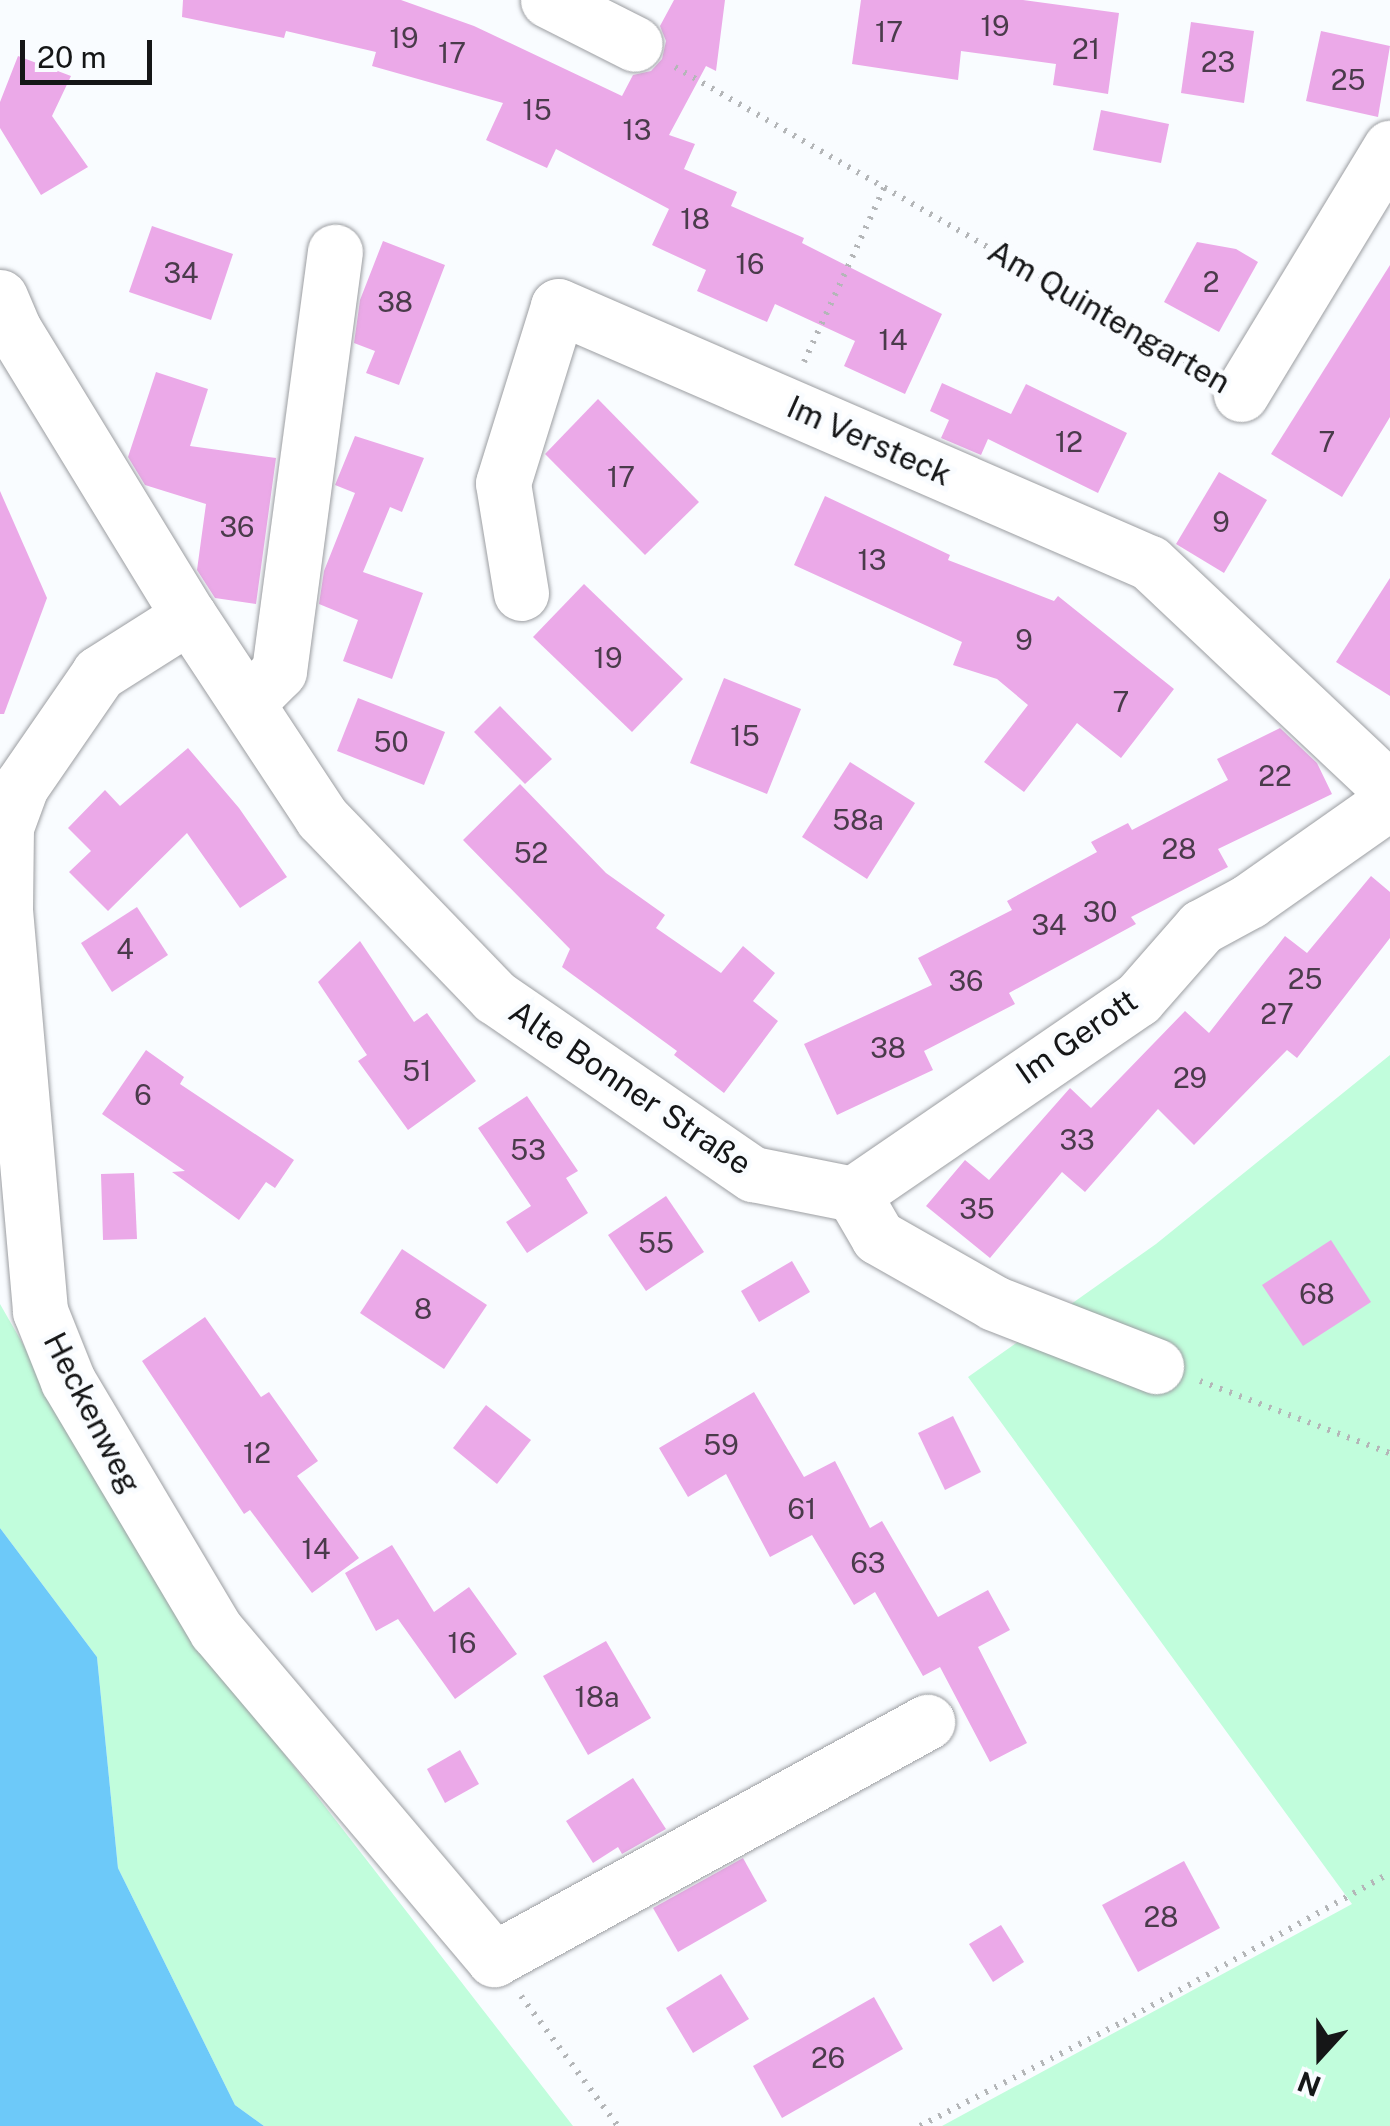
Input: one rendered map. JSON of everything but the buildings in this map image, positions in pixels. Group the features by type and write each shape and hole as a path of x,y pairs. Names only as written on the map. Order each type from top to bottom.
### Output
{"street":[{"path":"548,0 635,44"},
{"name":"Am Quintengarten","path":"1241,394 1390,148"},
{"path":"246,703 278,671 335,252"},
{"name":"Alte Bonner Straße","path":"0,297 14,328 190,616 322,818 494,997 754,1174 852,1194"},
{"name":"Im Versteck","path":"521,593 503,483 558,306 1150,563 1390,789"},
{"name":"Heckenweg","path":"190,616 99,673 21,786 6,828 5,910 40,1311 68,1380 216,1630 494,1959"},
{"name":"Im Gerott","path":"852,1194 1138,999 1201,926 1249,902 1390,802"},
{"path":"852,1194 878,1238 977,1294 1156,1366"},
{"path":"494,1959 927,1722"}],"path":[{"name":"Am Quintengarten","path":"635,44 1241,394"},
{"path":"784,404 885,186"},
{"path":"1156,1366 1390,1454"},
{"path":"920,2126 1124,2021 1390,1873"},
{"path":"494,1959 618,2126"}],"green space":[{"path":"1390,1055 1390,2126 942,2126 1352,1904 968,1377 1156,1244"},
{"path":"0,1304 185,1626 573,2126 264,2126 235,2105 118,1868 97,1657 0,1528"}],"water":[{"path":"0,1528 97,1657 118,1868 235,2105 264,2126 0,2126"}]}
